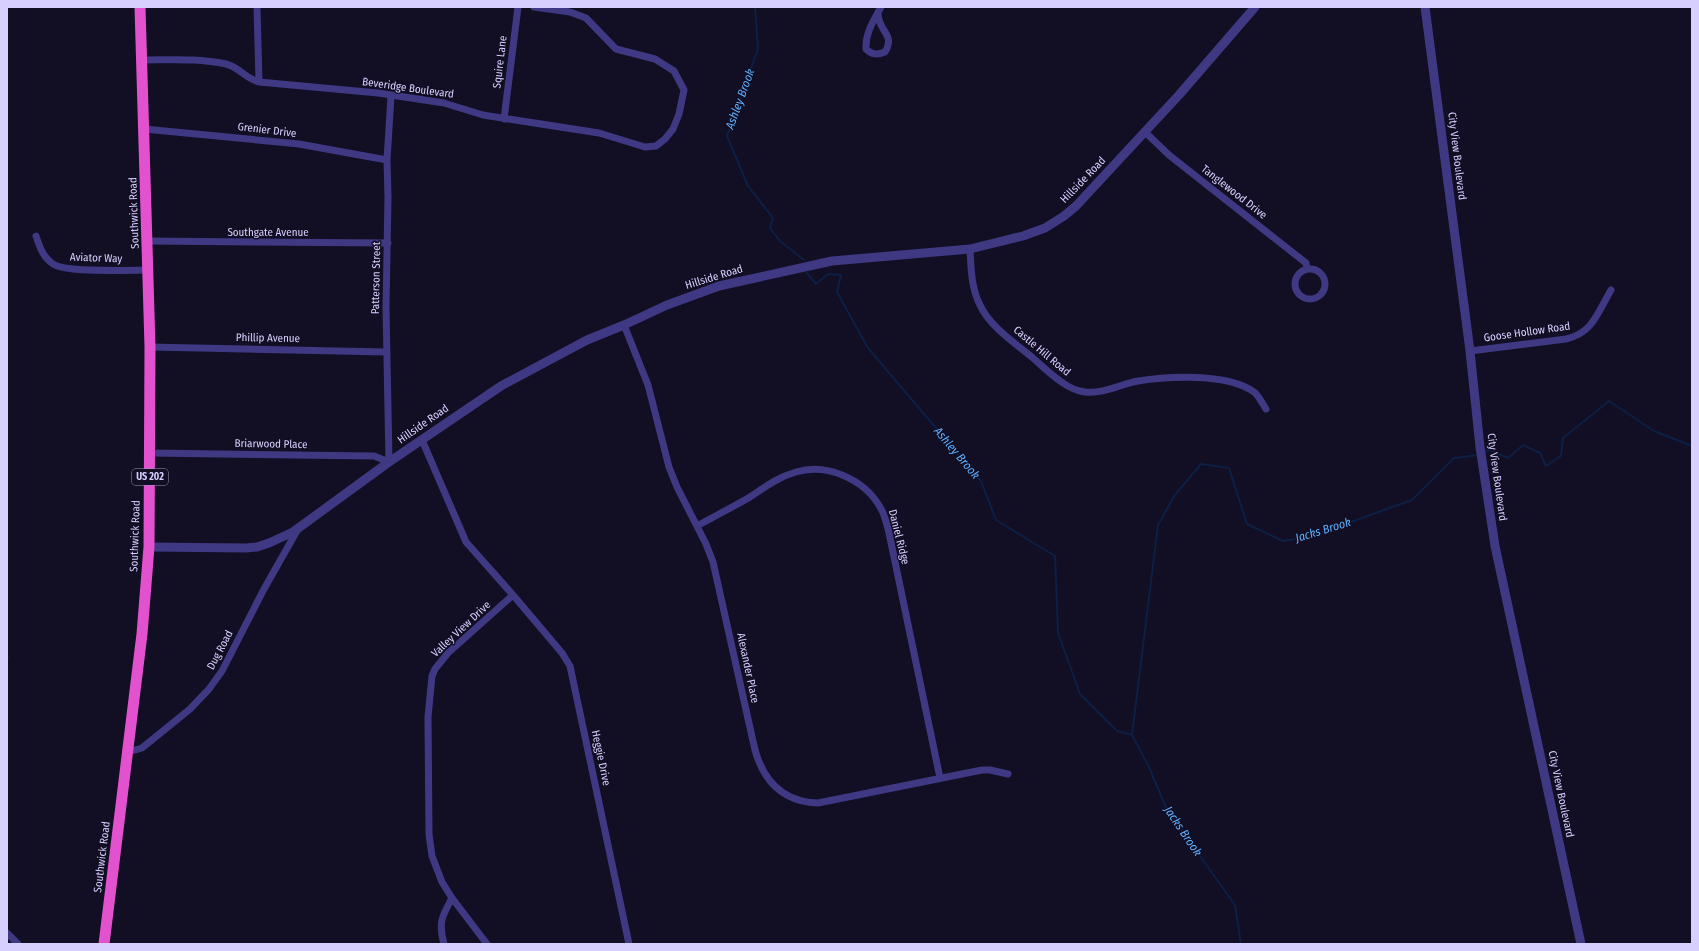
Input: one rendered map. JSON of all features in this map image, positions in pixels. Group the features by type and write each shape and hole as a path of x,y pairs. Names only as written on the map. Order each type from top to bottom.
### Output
{"highway":[{"name":"Southwick Road","path":"104,944 144,614 149,547 150,347 140,7"}],"street":[{"path":"257,7 259,82"},
{"name":"Squire Lane","path":"504,119 518,7"},
{"name":"Beveridge Boulevard","path":"142,60 197,61 227,64 233,66 252,80 259,82 444,103 483,115 591,131 639,146 656,146 666,139 673,129 679,114 684,90 674,71 655,59 616,49 586,18 570,12 534,7"},
{"name":"Hillside Road","path":"149,547 231,549 257,547 282,538 298,529 389,462 479,401 545,361 586,340 624,325 667,305 719,286 836,260 970,249 1033,232 1064,216 1076,206 1145,132 1256,7"},
{"name":"City View Boulevard","path":"1425,7 1470,351 1480,447 1495,546 1581,944"},
{"path":"879,10 878,22 887,34 889,46 885,52 878,55 871,53 866,49 866,40 879,10"},
{"name":"Patterson Street","path":"389,462 386,352 388,243 387,160 391,96"},
{"name":"Grenier Drive","path":"144,129 299,144 387,160"},
{"name":"Tanglewood Drive","path":"1145,132 1169,154 1306,262 1307,269"},
{"name":"Aviator Way","path":"36,236 44,256 55,266 77,269 148,270"},
{"name":"Southgate Avenue","path":"148,241 388,243"},
{"name":"Castle Hill Road","path":"970,249 975,294 979,304 987,316 999,329 1051,374 1071,388 1084,392 1100,392 1137,381 1170,378 1198,378 1230,382 1245,387 1255,392 1266,409"},
{"name":"Tanglewood Drive","path":"1307,269 1317,270 1324,277 1325,282 1323,292 1320,296 1311,299 1301,296 1295,288 1298,274 1307,269"},
{"name":"Goose Hollow Road","path":"1470,351 1566,339 1577,336 1589,328 1611,290"},
{"name":"Alexander Place","path":"624,325 648,385 669,467 677,487 710,554 718,579 758,761 765,775 781,791 794,798 806,802 818,803 986,769 1008,774"},
{"name":"Phillip Avenue","path":"150,347 386,352"},
{"path":"422,440 466,542 513,595"},
{"name":"Briarwood Place","path":"150,453 374,456 389,462"},
{"name":"Daniel Ridge","path":"697,526 751,496 781,477 805,470 822,470 839,474 856,482 869,493 881,508 889,533 940,778"},
{"name":"Dug Road","path":"128,752 142,748 182,717 209,689 222,671 264,589 298,529"},
{"name":"Valley View Drive","path":"486,944 442,882 432,856 429,834 428,717 432,676 434,670 448,653 513,595"},
{"name":"Heggie Drive","path":"513,595 562,653 570,666 629,944"},
{"path":"444,944 441,933 441,917 452,898"},
{"path":"7,934 18,944"}],"waterway":[{"name":"Ashley Brook","path":"755,7 758,49 727,136 748,186 773,218 770,228 780,241 804,260"},
{"name":"Ashley Brook","path":"807,273 816,284 828,274 841,275 837,292 868,348 981,481 996,520 1055,556 1058,633 1080,694 1117,731 1132,735"},
{"name":"Jacks Brook","path":"1484,452 1490,450 1508,458 1523,445 1540,453 1546,466 1561,456 1563,438 1609,401 1654,431 1692,446"},
{"name":"Jacks Brook","path":"1241,944 1235,905 1167,810 1149,767 1132,735 1158,525 1175,495 1201,464 1229,468 1247,524 1283,541 1309,537 1412,500 1454,458 1478,455"},
{"path":"7,652 8,658"}]}
